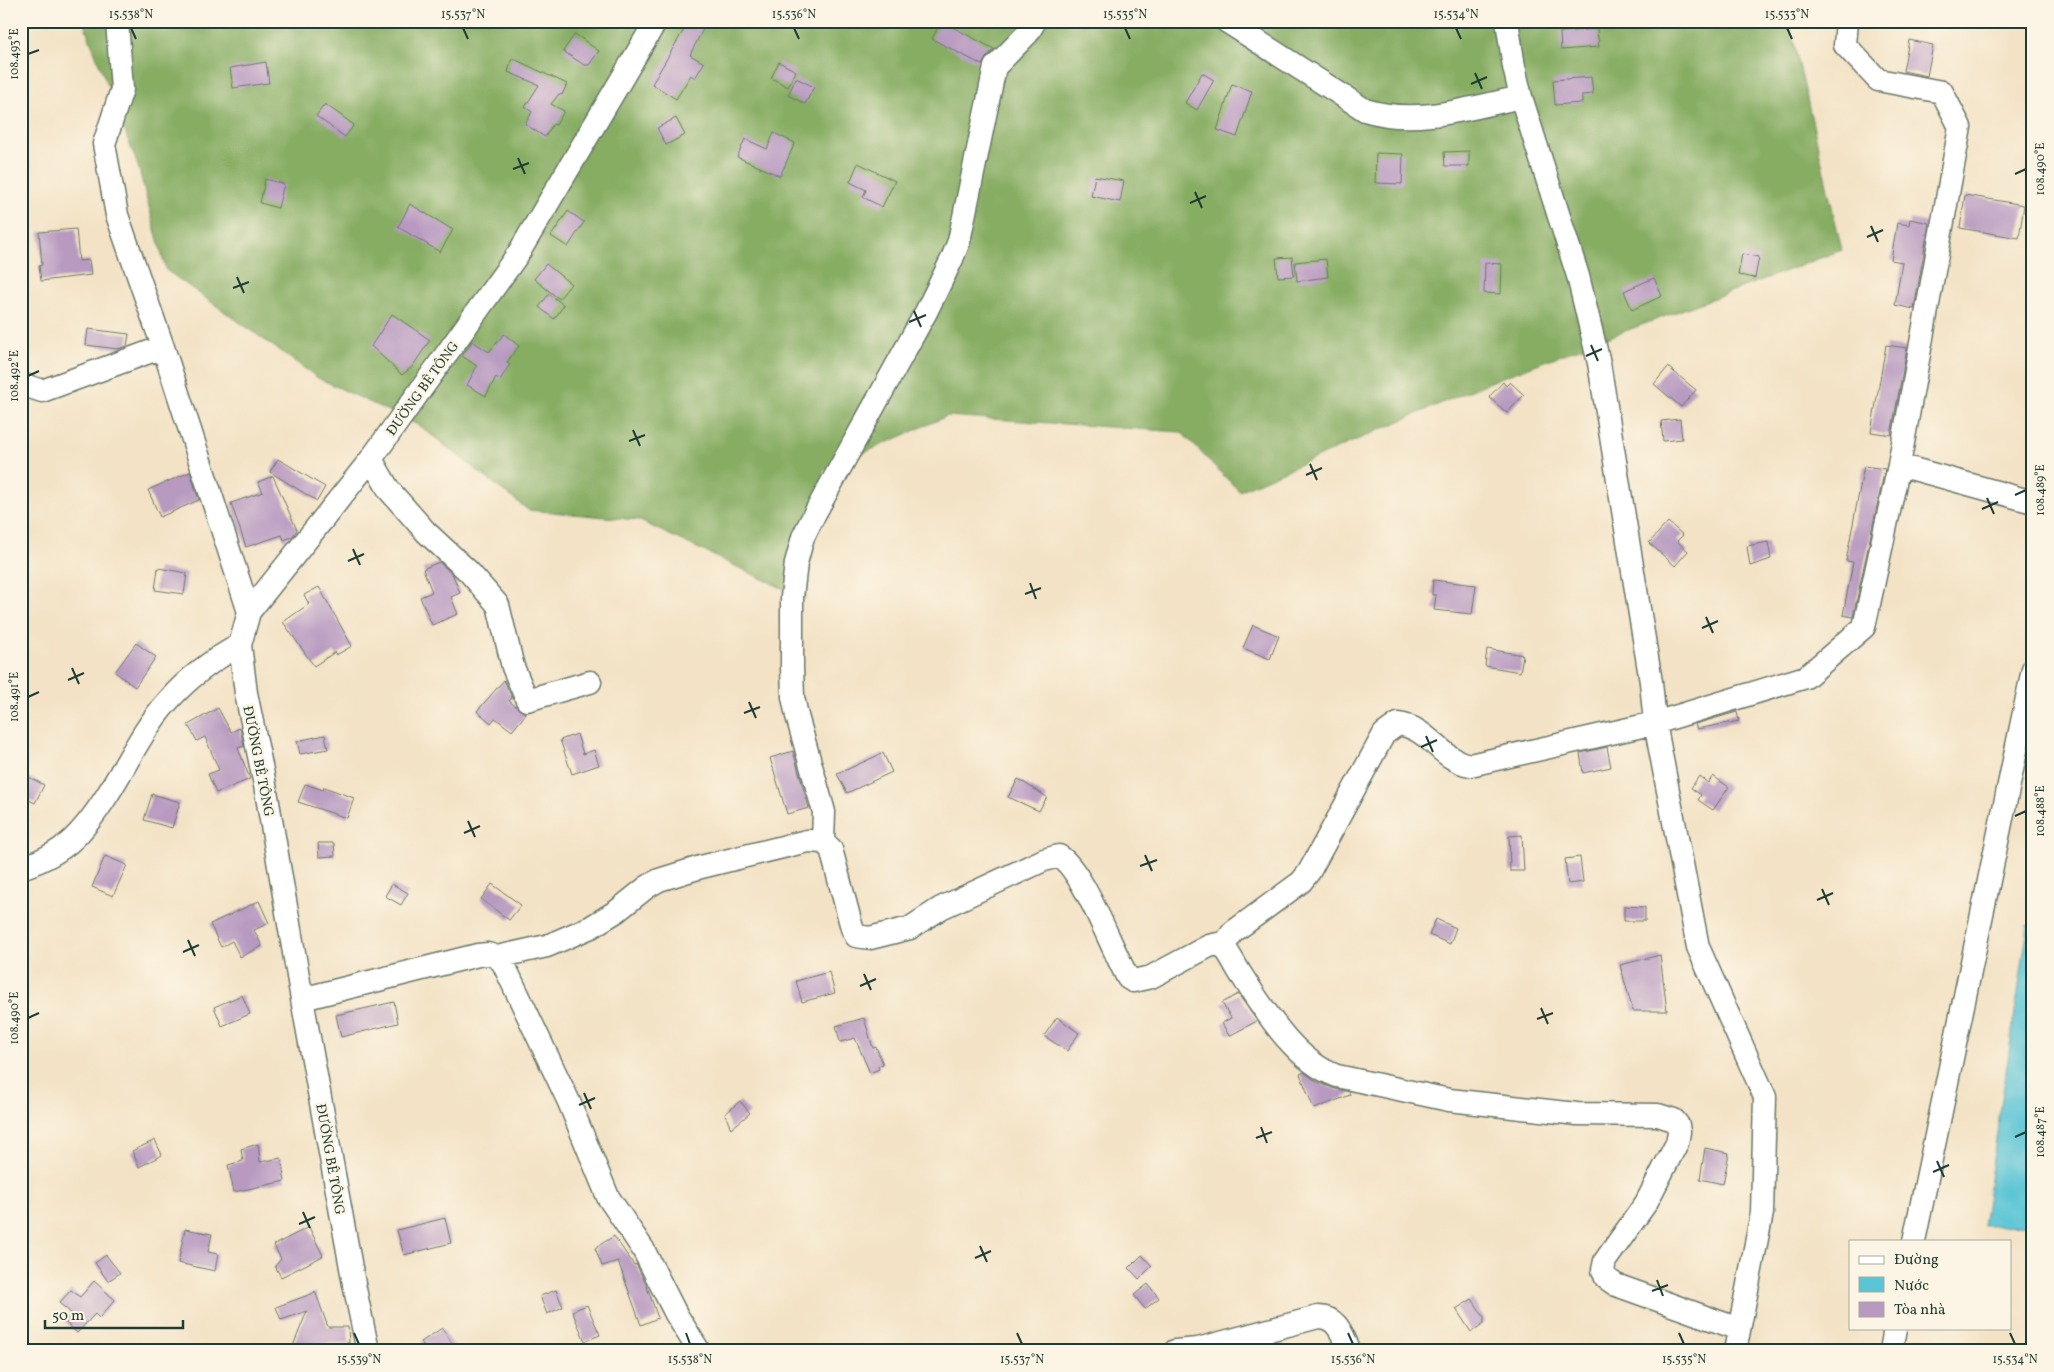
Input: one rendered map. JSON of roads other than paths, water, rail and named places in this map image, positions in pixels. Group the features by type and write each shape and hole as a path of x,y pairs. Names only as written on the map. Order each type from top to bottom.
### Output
{"street":[{"path":"117,21 122,89 104,144 117,214 163,347 248,612"},
{"name":"ĐƯỜNG BÊ TÔNG","path":"368,1351 302,999 265,785 246,693 240,645 248,612 371,459 518,254 656,21"},
{"path":"823,842 824,812 802,739 793,696 792,597 803,537 926,312 952,259 959,241 995,67 1028,32 1035,21"},
{"path":"1226,21 1365,110 1382,116 1418,117 1521,97"},
{"path":"497,957 548,946 591,927 617,911 647,886 659,880 742,856 808,841 823,842 830,849 852,928 856,936 862,938 870,938 910,928 941,908 1044,860 1059,856 1068,863 1081,883 1128,978 1133,981 1151,977 1209,946 1218,944 1223,946 1280,1030 1310,1062 1326,1072 1449,1100 1577,1114 1658,1115 1674,1120 1680,1132 1677,1143 1646,1203 1605,1260 1603,1270 1606,1278 1616,1285 1657,1301 1737,1340 1762,1213 1765,1097 1698,946 1654,723 1651,682 1599,363 1578,276 1521,97 1507,21"},
{"path":"1223,946 1233,932 1301,882 1309,872 1384,734 1398,724 1409,725 1425,735 1449,757 1459,763 1470,765 1654,723 1806,677 1864,627 1899,465 1960,127 1942,92 1878,80 1844,45 1847,21"},
{"path":"21,384 42,392 163,347"},
{"path":"371,459 395,497 426,532 469,572 498,605 513,667 527,700 590,682"},
{"path":"1899,465 2033,502"},
{"path":"21,868 36,863 61,849 79,834 95,813 167,702 200,669 215,658 240,645"},
{"path":"1914,1240 2033,669"},
{"path":"302,999 447,961 488,954 497,957 502,962 569,1102 608,1197 643,1249 676,1314 699,1351"},
{"path":"1175,1351 1198,1349 1318,1317 1326,1317 1334,1322 1350,1351"},
{"path":"1891,1351 1895,1330"}],"water":[{"path":"2028,925 2033,926 2033,1225 1983,1226"}]}
